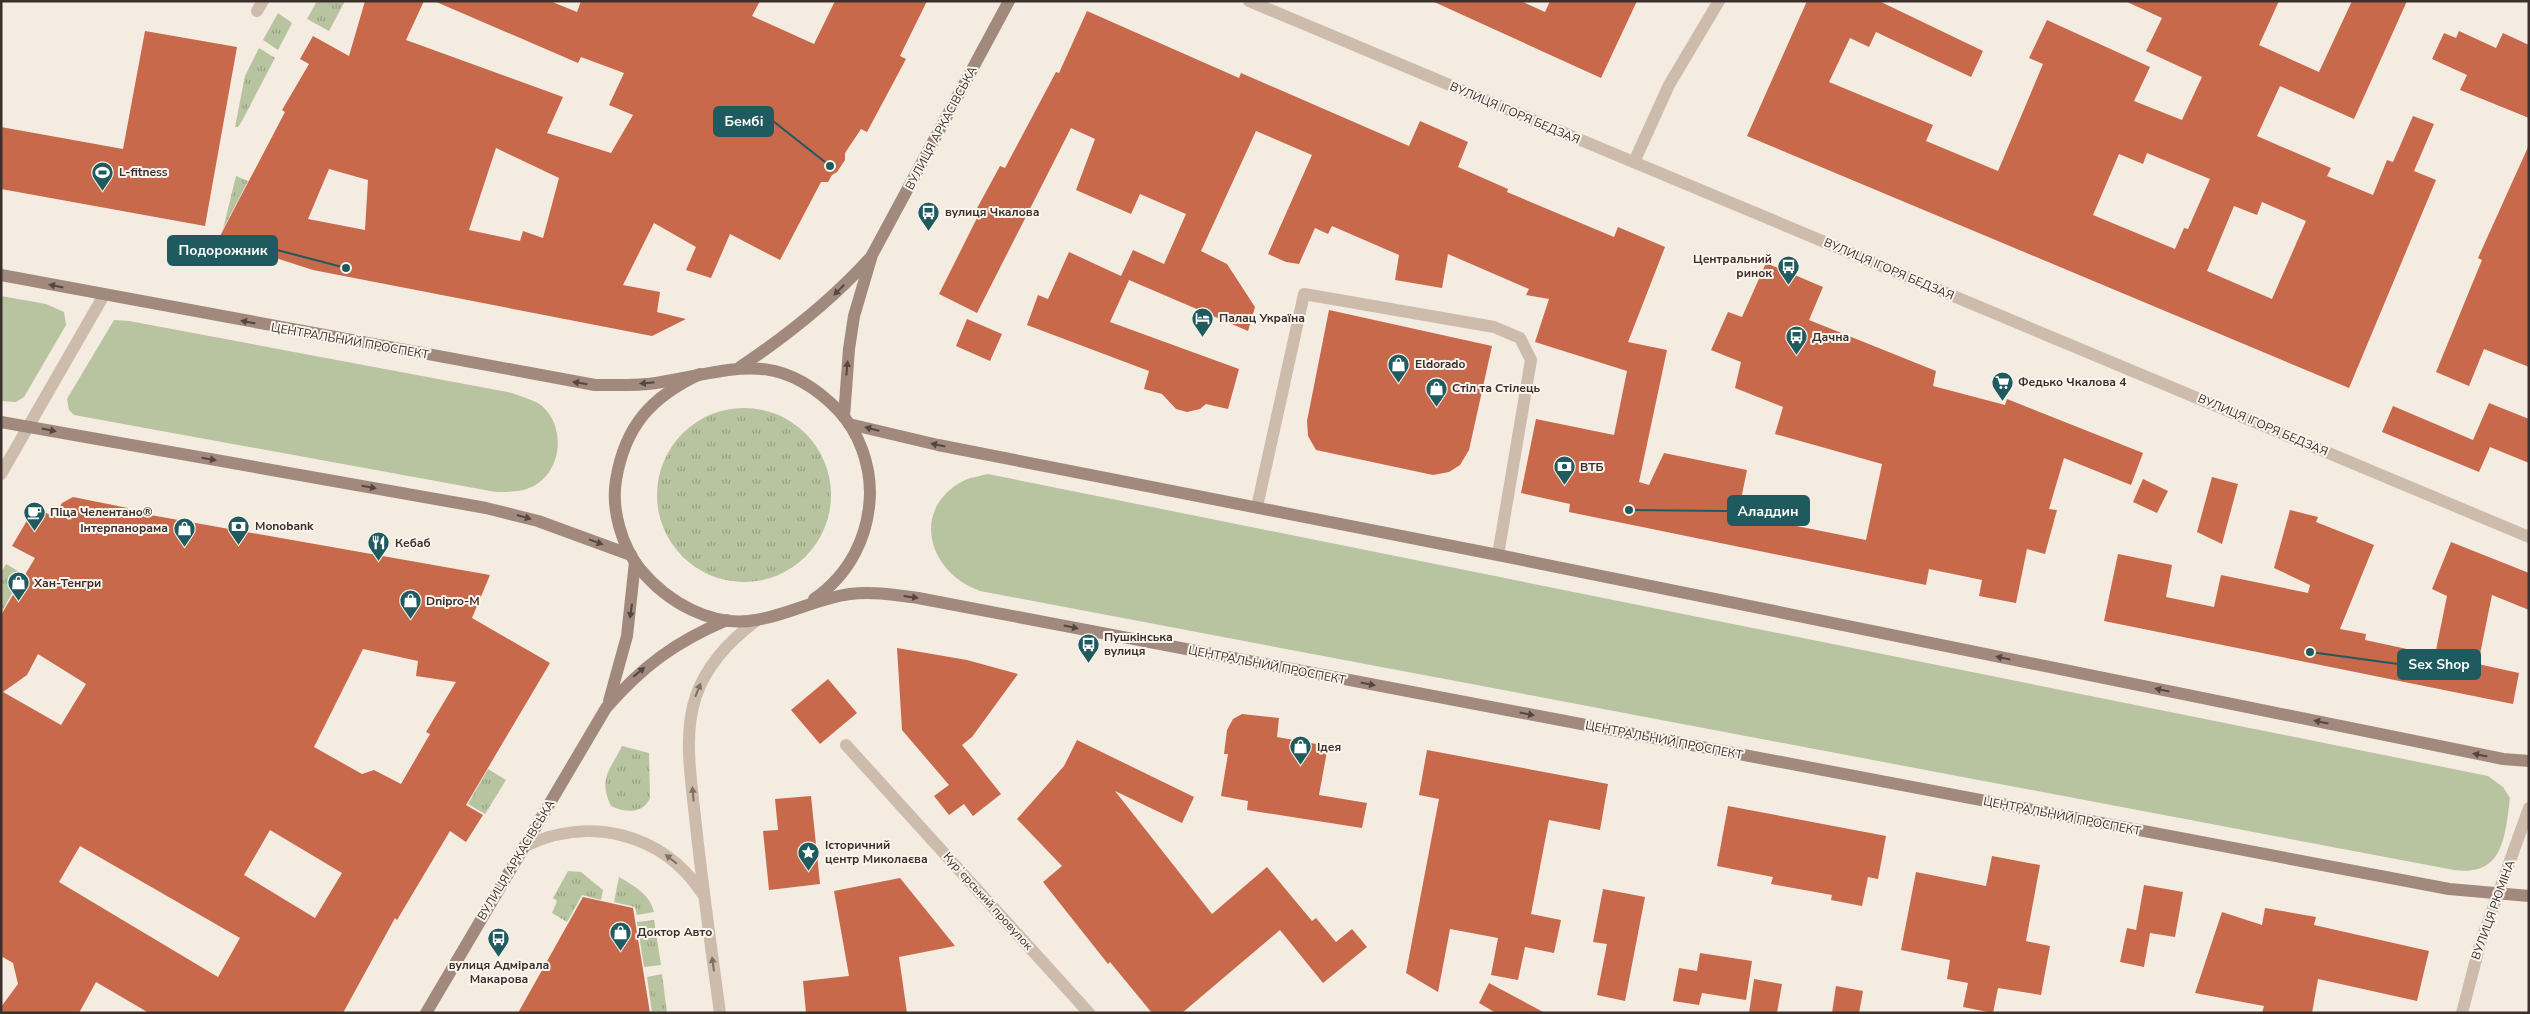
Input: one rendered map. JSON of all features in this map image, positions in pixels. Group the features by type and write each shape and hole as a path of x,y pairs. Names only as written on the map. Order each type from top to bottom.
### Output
{"main road":[{"name":"ВУЛИЦЯ АРКАСІВСЬКА","path":"847,420 849,349 854,316 872,255 1010,1"},
{"name":"ВУЛИЦЯ АРКАСІВСЬКА","path":"740,367 800,326 827,302 872,255"},
{"name":"ЦЕНТРАЛЬНИЙ ПРОСПЕКТ","path":"1,275 595,385 655,383 700,374"},
{"path":"700,374 740,367 770,369 798,379 824,395 847,420 863,451 870,481 867,518 862,541 847,567 826,590 802,607"},
{"name":"ВУЛИЦЯ АРКАСІВСЬКА","path":"606,708 628,636 633,558 621,532 616,509 615,484 619,460 628,437 658,398 678,384 700,374"},
{"path":"847,420 938,445 1257,506 2503,760 2529,761"},
{"path":"1,422 486,508 538,521 633,558 652,584 674,601 700,614 727,620"},
{"name":"ЦЕНТРАЛЬНИЙ ПРОСПЕКТ","path":"727,620 756,620 830,598 862,593 887,594 960,604 1090,631 2429,886 2529,896"},
{"name":"ВУЛИЦЯ АРКАСІВСЬКА","path":"426,1013 606,708 631,679 660,655 692,635 727,620"}],"street":[{"name":"ВУЛИЦЯ ІГОРЯ БЕДЗАЯ","path":"1249,1 2529,537"},
{"path":"1634,162 1669,85 1719,1"},
{"path":"1257,506 1304,294 1494,327 1520,338 1531,360 1498,555"},
{"path":"1,474 104,295"},
{"path":"720,1013 703,895 689,737 691,716 699,688 713,662 725,646 756,620"},
{"name":"Курʼєрський провулок","path":"846,745 1090,1013"},
{"name":"ВУЛИЦЯ РЮМІНА","path":"2462,1013 2478,951 2529,808"},
{"path":"525,846 551,835 580,830 606,831 630,837 668,856 693,880 703,895"}],"green space":[{"path":"317,1 345,1 329,31 307,19"},
{"path":"278,13 292,23 278,50 263,40"},
{"path":"259,48 275,58 242,121 238,127 235,127 245,76"},
{"path":"236,176 248,181 223,229"},
{"path":"1,296 46,304 64,312 66,325 24,397 16,402 1,401"},
{"path":"114,320 129,321 512,393 538,403 547,411 557,432 558,444 556,455 546,476 537,484 512,492 496,492 74,415 69,410 67,399"},
{"path":"744,408 761,410 777,415 799,428 811,440 827,470 831,495 829,512 824,528 811,550 799,562 769,578 744,582 727,580 711,575 689,562 677,550 661,520 657,495 659,478 664,462 677,440 689,428 719,412"},
{"path":"988,474 2488,776 2503,787 2510,798 2503,839 2499,851 2483,867 2471,870 2454,870 980,591 962,582 948,570 938,555 932,539 931,523 936,507 947,492 965,480"},
{"path":"6,564 23,574 1,613 1,573"},
{"path":"622,746 649,753 650,798 643,807 633,811 611,806 607,797 607,775"},
{"path":"488,769 506,780 485,814 468,804"},
{"path":"568,871 581,872 603,890 601,900 582,895 567,922 552,913 557,901 553,898"},
{"path":"619,877 645,895 654,912 637,915 635,907 614,902"},
{"path":"654,920 661,965 644,967 637,922"},
{"path":"662,974 667,1013 652,1013 647,977"}],"building":[{"path":"365,1 424,1 406,40 563,97 547,133 611,153 633,115 609,105 624,73 581,57 578,63 434,1 550,1 577,12 581,1 760,1 752,16 814,44 835,1 927,1 900,56 906,59 867,132 861,129 845,153 845,160 837,172 832,175 828,182 821,182 780,260 730,234 711,278 686,270 696,247 654,223 623,285 660,292 657,312 686,319 652,336 313,270 257,252 255,259 222,251 220,236 285,112 282,110 309,64 300,59 313,36 349,56","holes":["496,148 559,178 543,238 523,231 520,241 469,230","329,169 368,180 365,230 308,219"]},
{"path":"1432,1 1521,1 1545,12 1550,1 1637,1 1601,78"},
{"path":"1807,1 1879,1 1983,51 1971,77 1876,32 1869,47 1850,38 1829,82 1933,125 1926,141 1998,171 2043,64 2029,58 2047,20 2150,67 2134,101 2182,120 2202,77 2146,51 2162,18 2125,1 2279,1 2259,45 2319,72 2352,1 2407,1 2354,119 2280,86 2257,136 2331,168 2327,176 2373,195 2387,160 2393,162 2413,116 2434,124 2414,171 2436,180 2349,388 1747,136","holes":["2147,153 2210,179 2188,229 2184,228 2175,249 2093,215 2119,154 2143,164","2262,202 2306,221 2272,299 2207,271 2234,206 2257,215"]},
{"path":"1087,11 1239,78 1241,73 1409,146 1420,121 1468,142 1458,167 1508,189 1507,192 1614,237 1618,227 1665,247 1628,342 1667,350 1639,482 1649,485 1664,453 1747,470 1738,514 1866,540 1882,464 1775,434 1783,407 1735,388 1741,362 1711,350 1728,312 1742,317 1766,263 1823,287 1809,320 1936,371 1933,386 2005,405 2007,399 2143,453 2131,485 2064,458 2049,509 2057,510 2045,554 2027,549 2016,603 1979,596 1982,580 1929,569 1926,585 1569,512 1570,504 1521,493 1536,419 1614,435 1627,371 1535,342 1549,299 1526,295 1529,289 1448,254 1442,288 1395,280 1399,255 1332,226 1328,234 1315,228 1299,264 1286,262 1268,254 1312,155 1256,131 1201,251 1227,264 1255,307 1248,331 1129,280 1110,322 1239,369 1228,409 1206,404 1200,409 1187,412 1176,409 1162,394 1144,389 1149,371 1027,325 1038,295 1048,299 1069,252 1121,276 1133,250 1164,264 1186,214 1140,194 1131,214 1076,190 1095,139 1071,128 977,313 939,294 979,214 975,212 1000,166 1005,168 1056,72 1059,73"},
{"path":"145,31 237,47 205,226 1,189 1,127 123,149"},
{"path":"2459,31 2496,48 2503,33 2529,45 2529,118 2460,90 2467,75 2432,59 2444,33 2456,38"},
{"path":"2529,145 2529,367 2484,349 2469,386 2436,372 2482,260 2478,258"},
{"name":"Eldorado","path":"1329,310 1492,346 1469,450 1460,465 1449,472 1433,475 1316,450 1308,436 1307,421"},
{"path":"967,319 1002,334 990,361 956,346"},
{"path":"2489,403 2529,419 2529,463 2490,447 2479,472 2382,432 2393,406 2473,440"},
{"path":"2212,477 2238,484 2222,544 2197,532"},
{"path":"2143,479 2168,491 2157,513 2133,502"},
{"path":"73,497 128,508 128,511 490,575 472,618 550,663 466,805 483,815 466,842 450,831 397,920 395,918 343,1013 149,1013 96,982 79,1013 1,1013 1,1007 18,984 13,963 1,956 1,615 35,558 12,546 35,507 54,517 62,503","holes":["363,649 418,661 416,676 456,682 426,732 430,734 401,784 374,770 362,774 314,747","38,654 86,684 61,725 3,692 27,675","270,830 342,873 315,918 244,875","80,846 240,938 218,977 59,882"]},
{"path":"2290,510 2318,517 2316,522 2374,545 2340,629 2366,634 2365,640 2435,655 2447,596 2432,589 2451,542 2529,573 2529,610 2492,595 2478,664 2519,673 2513,704 2104,621 2118,554 2172,565 2166,597 2214,607 2221,575 2308,593 2310,585 2274,568"},
{"path":"897,648 967,660 1018,674 972,737 962,745 1001,794 973,816 964,804 949,815 934,796 949,785 902,730"},
{"path":"828,679 857,713 820,744 791,710"},
{"path":"1242,714 1279,718 1277,737 1328,746 1319,795 1367,803 1362,828 1247,810 1248,801 1221,796 1228,754 1224,754 1227,730 1233,719"},
{"path":"1077,740 1194,797 1182,823 1115,791 1212,914 1267,867 1312,921 1316,918 1336,942 1352,929 1367,947 1323,983 1280,930 1182,1013 1152,1013 1110,962 1108,964 1043,882 1062,866 1017,819 1064,766"},
{"path":"1427,750 1608,784 1600,830 1549,820 1531,914 1561,920 1554,953 1525,947 1518,980 1491,975 1498,938 1450,929 1438,992 1406,973 1439,799 1419,795"},
{"path":"811,796 820,884 769,890 763,831 778,830 775,799"},
{"path":"1728,806 1886,836 1878,879 1868,877 1862,906 1831,900 1832,895 1771,884 1773,877 1717,866"},
{"path":"1992,856 2040,865 2026,941 2050,946 2041,995 1998,988 1993,1013 1963,1007 1968,983 1947,979 1950,960 1901,950 1916,872 1986,886"},
{"path":"900,878 955,946 899,957 907,1013 806,1013 803,981 849,976 834,891"},
{"path":"2144,885 2183,892 2175,937 2150,933 2144,967 2120,962 2127,928 2136,930"},
{"path":"1603,889 1645,897 1625,1001 1597,995 1607,944 1593,942"},
{"path":"583,897 633,908 650,1013 518,1013"},
{"path":"2265,908 2316,917 2314,925 2429,951 2417,1001 2318,979 2312,1013 2262,1013 2264,1006 2195,993 2222,912 2262,925"},
{"path":"1700,953 1752,961 1746,1000 1702,993 1699,1005 1673,1001 1679,968 1697,971"},
{"path":"1754,979 1782,984 1777,1013 1749,1013"},
{"path":"1489,983 1545,1013 1496,1013 1479,1003"},
{"path":"1836,986 1863,991 1859,1013 1832,1013"}],"place":[{"name":"Бембі","path":"830,166"},
{"name":"L-fitness","path":"103,191"},
{"name":"вулиця Чкалова","path":"929,231"},
{"name":"Подорожник","path":"346,268"},
{"name":"Центральний ринок","path":"1788,285"},
{"name":"Палац Україна","path":"1203,337"},
{"name":"Дачна","path":"1796,356"},
{"name":"Eldorado","path":"1399,383"},
{"name":"Федько Чкалова 4","path":"2002,401"},
{"name":"Стіл та Стілець","path":"1436,407"},
{"name":"ВТБ","path":"1564,486"},
{"name":"Аладдин","path":"1629,510"},
{"name":"Піца Челентано®","path":"34,531"},
{"name":"Monobank","path":"239,545"},
{"name":"Інтерпанорама","path":"184,547"},
{"name":"Кебаб","path":"379,562"},
{"name":"Хан-Тенгри","path":"18,602"},
{"name":"Dnipro-M","path":"410,620"},
{"name":"Sex Shop","path":"2310,652"},
{"name":"Пушкінська вулиця","path":"1088,663"},
{"name":"Ідея","path":"1301,766"},
{"name":"Історичний центр Миколаєва","path":"809,871"},
{"name":"Доктор Авто","path":"621,951"},
{"name":"вулиця Адмірала Макарова","path":"499,957"}]}
